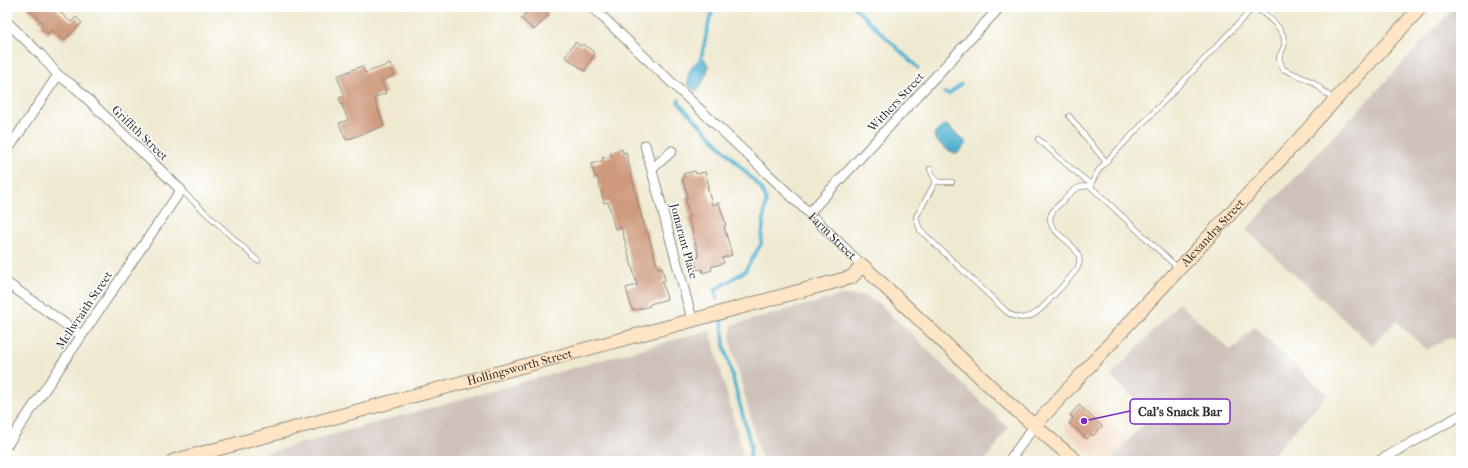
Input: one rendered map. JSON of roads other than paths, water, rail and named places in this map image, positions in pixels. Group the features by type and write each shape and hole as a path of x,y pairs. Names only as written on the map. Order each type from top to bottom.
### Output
{"street":[{"name":"Farm Street","path":"592,7 809,213 862,266 1009,404 1076,461"},
{"name":"Withers Street","path":"809,213 1000,7"},
{"name":"Alexandra Street","path":"1009,461 1035,425 1420,7"},
{"name":"Griffith Street","path":"7,22 41,55 58,75 76,88 181,190"},
{"path":"7,151 58,75"},
{"name":"Jomarant Place","path":"645,145 692,319"},
{"path":"652,169 672,151"},
{"name":"Mcllwraith Street","path":"7,444 181,190"},
{"name":"Hollingsworth Street","path":"173,461 692,319 852,277 862,266"},
{"path":"7,282 81,335"},
{"path":"1379,461 1461,415"}],"lane":[{"path":"1091,185 1098,171 1106,162 1255,7 1271,20 1284,38 1283,48 1279,58 1283,69 1313,82 1334,100"},
{"path":"1069,116 1106,162"},
{"path":"1038,139 1091,185 1178,268"},
{"path":"930,169 936,181"},
{"path":"936,181 916,217 920,230 1007,312 1020,318 1030,317 1039,311 1081,264 1081,260 1076,250 1053,229 1050,219 1052,211 1073,191 1080,186 1091,185"},
{"path":"936,181 952,182"},
{"name":"Griffith Street","path":"181,190 258,261"}],"water":[{"path":"704,58 709,67 700,88 696,91 688,86 689,72 696,62"},
{"path":"945,124 967,143 957,154 944,148 935,139 934,134"}],"waterway":[{"path":"700,63 709,22 714,7"},
{"path":"854,7 918,68"},
{"path":"944,93 949,94 961,84"},
{"path":"679,100 678,102 761,188 766,200 761,244 745,271 715,290 717,299"},
{"path":"722,318 724,345 751,446 749,461"}],"place":[{"name":"Cal's Snack Bar","path":"1084,421"}]}
